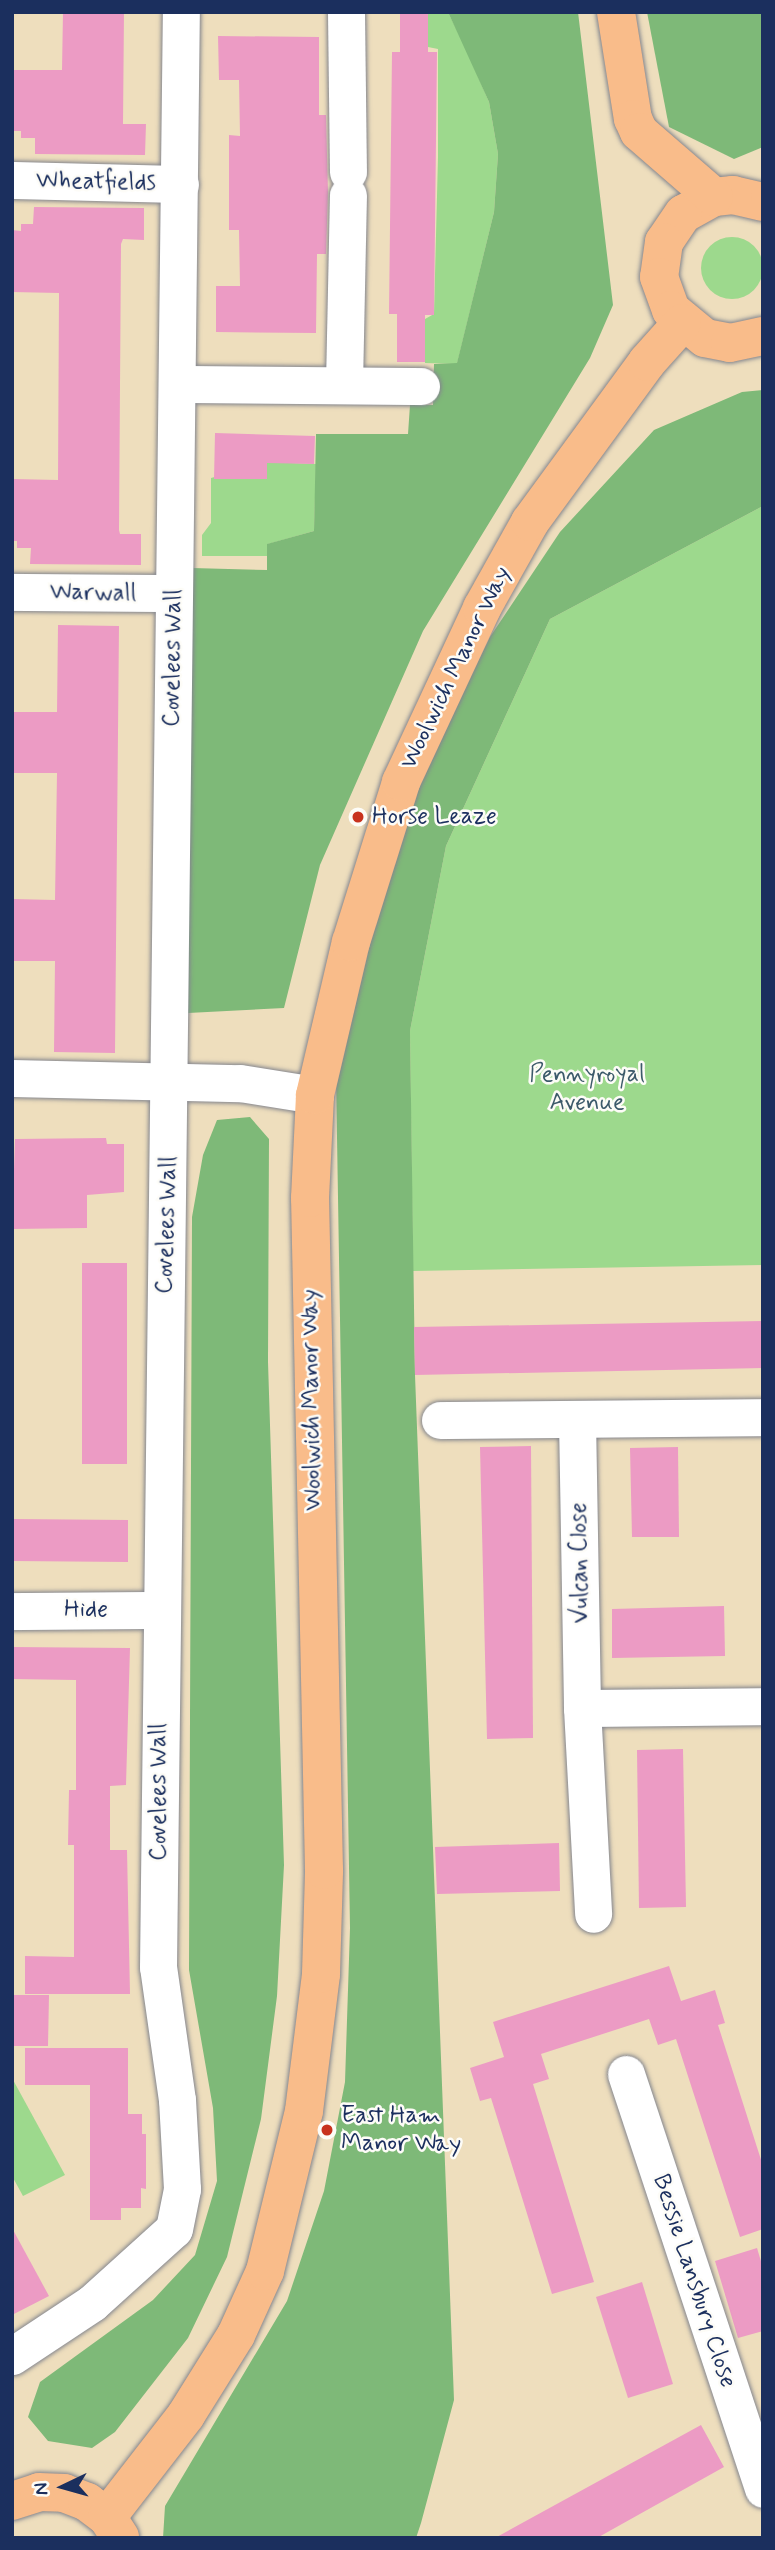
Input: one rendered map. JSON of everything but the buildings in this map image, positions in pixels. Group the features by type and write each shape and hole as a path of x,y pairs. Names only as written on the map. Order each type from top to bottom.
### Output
{"main road":[{"path":"616,12 633,119 639,132 714,197"},
{"path":"763,202 733,195 714,197 683,214 664,243 659,268 663,294 682,323 705,338 730,343 763,336"},
{"name":"Woolwich Manor Way","path":"13,2499 39,2492 64,2493 87,2502 114,2527 236,2335 265,2271 285,2200 314,2046 324,1870 311,1415 310,1198 315,1095 347,955 386,824 435,700 530,522 647,362 682,323"}],"street":[{"name":"Covelees Wall","path":"12,2356 92,2303 174,2229 182,2189 178,2108 158,1967 160,1610 172,1079 181,12"},
{"path":"344,384 348,183 345,12"},
{"name":"Wheatfields","path":"12,180 180,184"},
{"path":"178,384 421,386"},
{"name":"Warwall","path":"12,592 174,593"},
{"path":"12,1078 172,1079 240,1083 315,1095"},
{"path":"440,1420 763,1418"},
{"name":"Vulcan Close","path":"577,1419 582,1708 593,1914"},
{"name":"Hide","path":"12,1611 160,1610"},
{"path":"582,1708 763,1706"},
{"name":"Bessie Lansbury Close","path":"626,2074 763,2489"}],"green space":[{"path":"428,12 448,12 489,102 498,154 494,212 457,364 425,363 425,319 434,314 438,157 438,49 428,47"},
{"path":"448,12 578,12 613,305 590,358 423,631 320,865 284,1008 188,1013 192,568 267,570 267,544 314,531 316,434 408,434 410,405 433,405 434,364 457,363 494,212 498,154 489,102"},
{"path":"647,12 763,12 763,147 734,159 669,127"},
{"path":"726,237 738,237 754,246 761,256 761,280 754,290 738,299 726,299 715,294 706,285 701,274 701,262 706,251 715,242"},
{"path":"763,390 763,506 550,619 446,846 410,1031 415,1375 454,2400 421,2523 416,2538 163,2538 165,2506 287,2301 324,2191 345,2082 350,1928 336,1076 371,925 413,791 490,637 560,532 654,430 742,392"},
{"path":"267,462 316,464 314,531 268,544 267,556 202,556 202,535 211,523 211,478"},
{"name":"Pennyroyal Avenue","path":"763,506 763,1265 413,1271 410,1031 446,846 550,619"},
{"path":"250,1117 269,1139 268,1362 284,1865 277,1996 261,2119 227,2257 188,2338 115,2432 92,2448 48,2441 28,2417 40,2382 153,2300 195,2255 217,2181 213,2108 189,1970 192,1217 203,1155 217,1120"},
{"path":"12,2078 65,2175 23,2196 12,2176"}],"place":[{"name":"Horse Leaze","path":"358,817"},
{"name":"East Ham Manor Way","path":"327,2130"}]}
